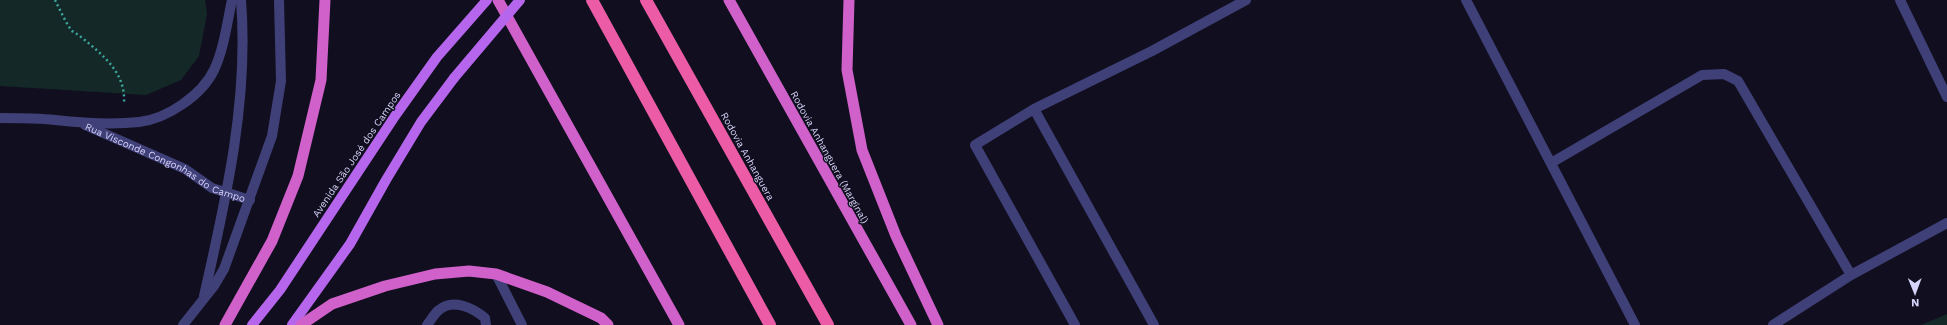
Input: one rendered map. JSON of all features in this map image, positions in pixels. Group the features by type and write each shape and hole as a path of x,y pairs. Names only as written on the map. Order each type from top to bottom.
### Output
{"highway":[{"path":"225,325 272,241 298,176 322,80 325,0"},
{"path":"498,0 679,325"},
{"path":"592,0 770,325"},
{"name":"Rodovia Anhanguera","path":"646,0 828,325"},
{"name":"Rodovia Anhanguera (Marginal)","path":"729,0 911,325"},
{"path":"849,0 847,70 862,150 896,236 938,325"},
{"path":"301,325 332,304 385,286 435,274 469,271 496,274 547,292 601,318 608,325"}],"main road":[{"name":"Avenida São José dos Campos","path":"252,325 280,290 395,116 437,57 487,0"},
{"path":"292,325 350,244 421,122 454,78 520,0"}],"street":[{"name":"Rua Visconde Congonhas do Campo","path":"0,118 54,120 81,123 118,123 140,122 166,114 184,104 204,86 214,70 223,43 232,0"},
{"path":"203,301 226,194 242,95 243,30 241,0"},
{"path":"183,325 203,301 224,268 272,136 281,81 279,0"},
{"path":"1075,325 975,145 1034,109 1152,51 1246,0"},
{"path":"1466,0 1635,325"},
{"path":"1900,0 1947,97"},
{"path":"1551,163 1702,75 1724,74 1738,81 1851,275"},
{"path":"1034,109 1154,325"},
{"name":"Rua Visconde Congonhas do Campo","path":"81,123 185,169 212,188 226,194 250,200"},
{"path":"1773,325 1851,275 1947,223"},
{"path":"496,274 522,325"},
{"path":"427,325 440,309 456,305 474,309 485,318 486,325"}],"path":[{"path":"55,0 72,31 80,35 109,63 121,79 124,88 124,102 118,123"}],"green space":[{"path":"0,0 205,0 207,14 199,56 181,80 146,95 0,86"},
{"path":"1947,314 1947,325 1921,325"}]}
